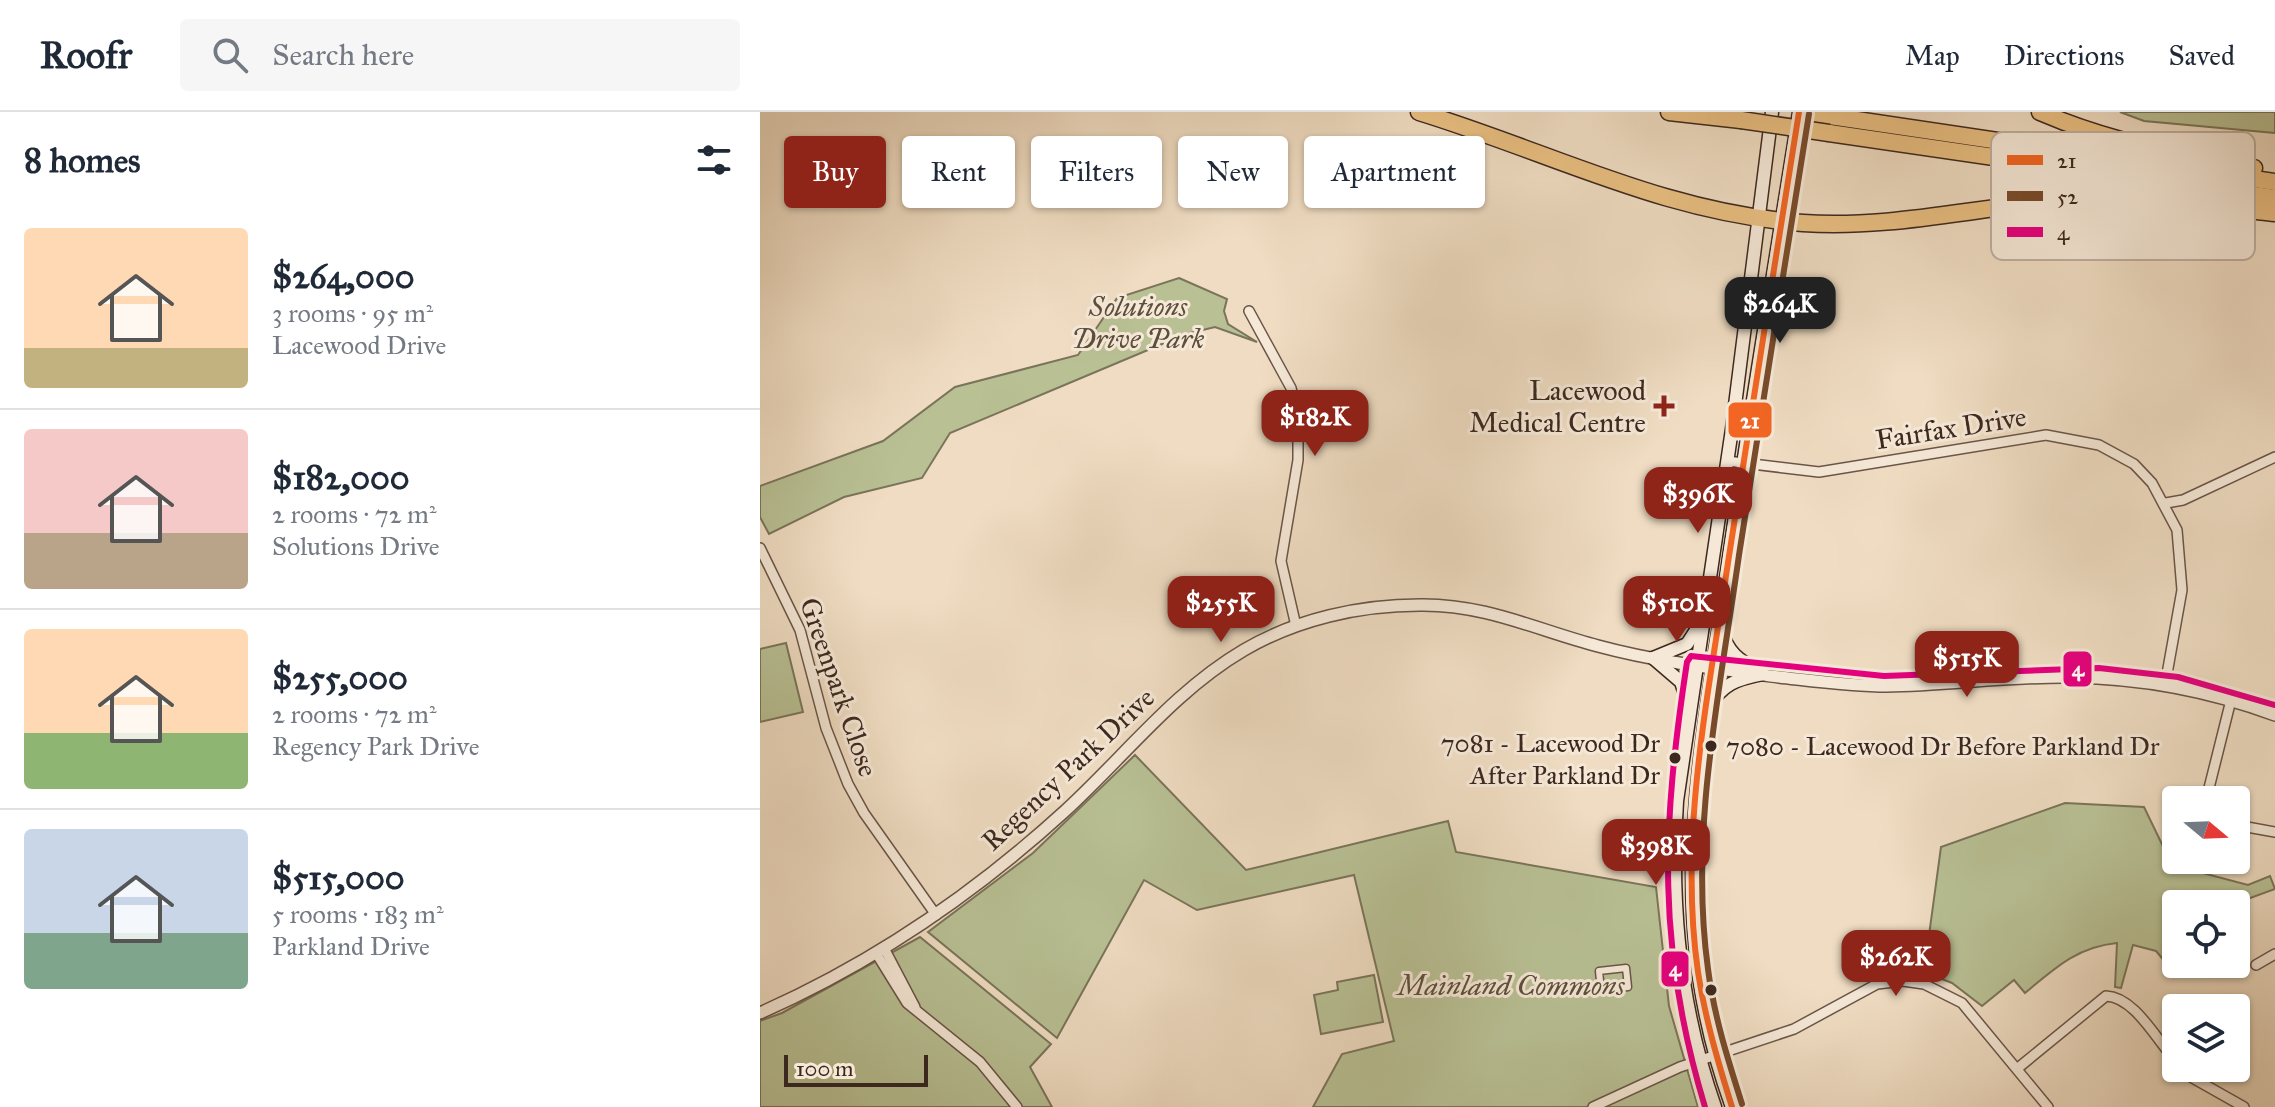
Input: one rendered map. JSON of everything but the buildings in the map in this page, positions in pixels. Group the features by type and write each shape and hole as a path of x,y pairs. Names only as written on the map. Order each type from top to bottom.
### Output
{"highway":[{"path":"1419,112 1499,136 1658,198 1758,218 1835,224 1991,208"},
{"path":"1669,112 1991,157"},
{"path":"1801,112 1991,140"},
{"path":"2040,112 2092,132"},
{"path":"2255,169 2275,173"},
{"path":"2255,179 2275,182"},
{"path":"2255,195 2275,198"},
{"path":"2255,211 2275,213"}],"main road":[{"path":"1715,1107 1707,1058 1690,874 1704,720 1705,614 1772,112"},
{"path":"1732,1107 1707,1058 1682,980 1673,874 1677,801 1689,710 1720,620 1801,112"},
{"path":"1689,710 1681,682 1653,658 1687,644 1705,614"},
{"path":"1720,620 1729,650 1763,674"},
{"path":"1704,720 1723,687 1741,678 1763,674"}],"street":[{"path":"1249,311 1291,388 1298,420 1298,460 1281,561 1296,626"},
{"name":"Fairfax Drive","path":"1727,461 1819,472 2046,435 2099,445 2134,464 2166,503 2177,530 2182,590 2165,685"},
{"path":"2166,503 2183,500 2275,457"},
{"name":"Greenpark Close","path":"760,548 800,630 826,728 848,784 864,813 936,915"},
{"name":"Regency Park Drive","path":"760,1013 880,951 936,915 1012,858 1207,675 1244,650 1296,626 1368,608 1455,606 1486,610 1581,642 1653,658 1763,674 1884,686 2069,677 2165,685 2231,700 2275,715"},
{"path":"2210,786 2231,700"},
{"path":"2250,828 2275,832"},
{"path":"880,951 919,1013 980,1062 1017,1107"},
{"path":"2256,965 2275,954"},
{"path":"1626,968 1628,987 1601,990 1599,971 1626,968"},
{"path":"1593,1107 1707,1058 1794,1029 1877,984 1903,981 1924,984 1962,1003 2048,1107"},
{"path":"2018,1068 2106,996 2116,996 2128,1004 2162,1044"},
{"path":"2200,1082 2244,1107"}],"green space":[{"path":"2120,112 2275,112 2275,133 2144,121"},
{"name":"Solutions Drive Park","path":"1179,278 1227,299 1224,311 1228,324 1257,342 1215,327 1186,334 950,433 922,478 844,497 769,534 760,517 760,486 883,441 955,387 1078,355 1117,298"},
{"path":"786,643 803,712 760,722 760,649"},
{"name":"Mainland Commons","path":"1135,755 1246,870 1448,821 1456,852 1656,887 1669,1006 1698,1107 1313,1107 1342,1054 1394,1041 1354,875 1197,910 1144,880 1057,1038 928,932 1033,853"},
{"path":"2065,803 2144,807 2162,844 2162,874 2206,874 2248,885 2270,876 2275,889 2250,898 2250,890 2162,890 2162,958 2156,951 2133,945 2121,988 2115,987 2117,943 2078,954 2025,993 2014,980 1982,1006 1952,983 1924,972 1941,847"},
{"path":"920,937 1051,1044 1030,1067 1052,1107 760,1107 760,1021 782,1013"},
{"path":"1374,975 1383,1022 1321,1034 1314,995 1338,990 1337,982"}],"transit line":[{"name":"21","path":"1732,1107 1712,1040 1698,972 1693,920 1694,816 1713,659 1799,112"},
{"name":"52","path":"1742,1104 1718,1021 1708,969 1703,917 1704,814 1723,658 1809,114"},
{"name":"4","path":"1705,1107 1678,992 1668,886 1672,778 1687,662 1691,656 1884,676 2099,668 2178,677 2275,705"}],"place":[{"name":"Lacewood Medical Centre","path":"1664,406"},
{"name":"7080 - Lacewood Dr Before Parkland Dr","path":"1711,746"},
{"name":"7081 - Lacewood Dr After Parkland Dr","path":"1675,758"}]}
